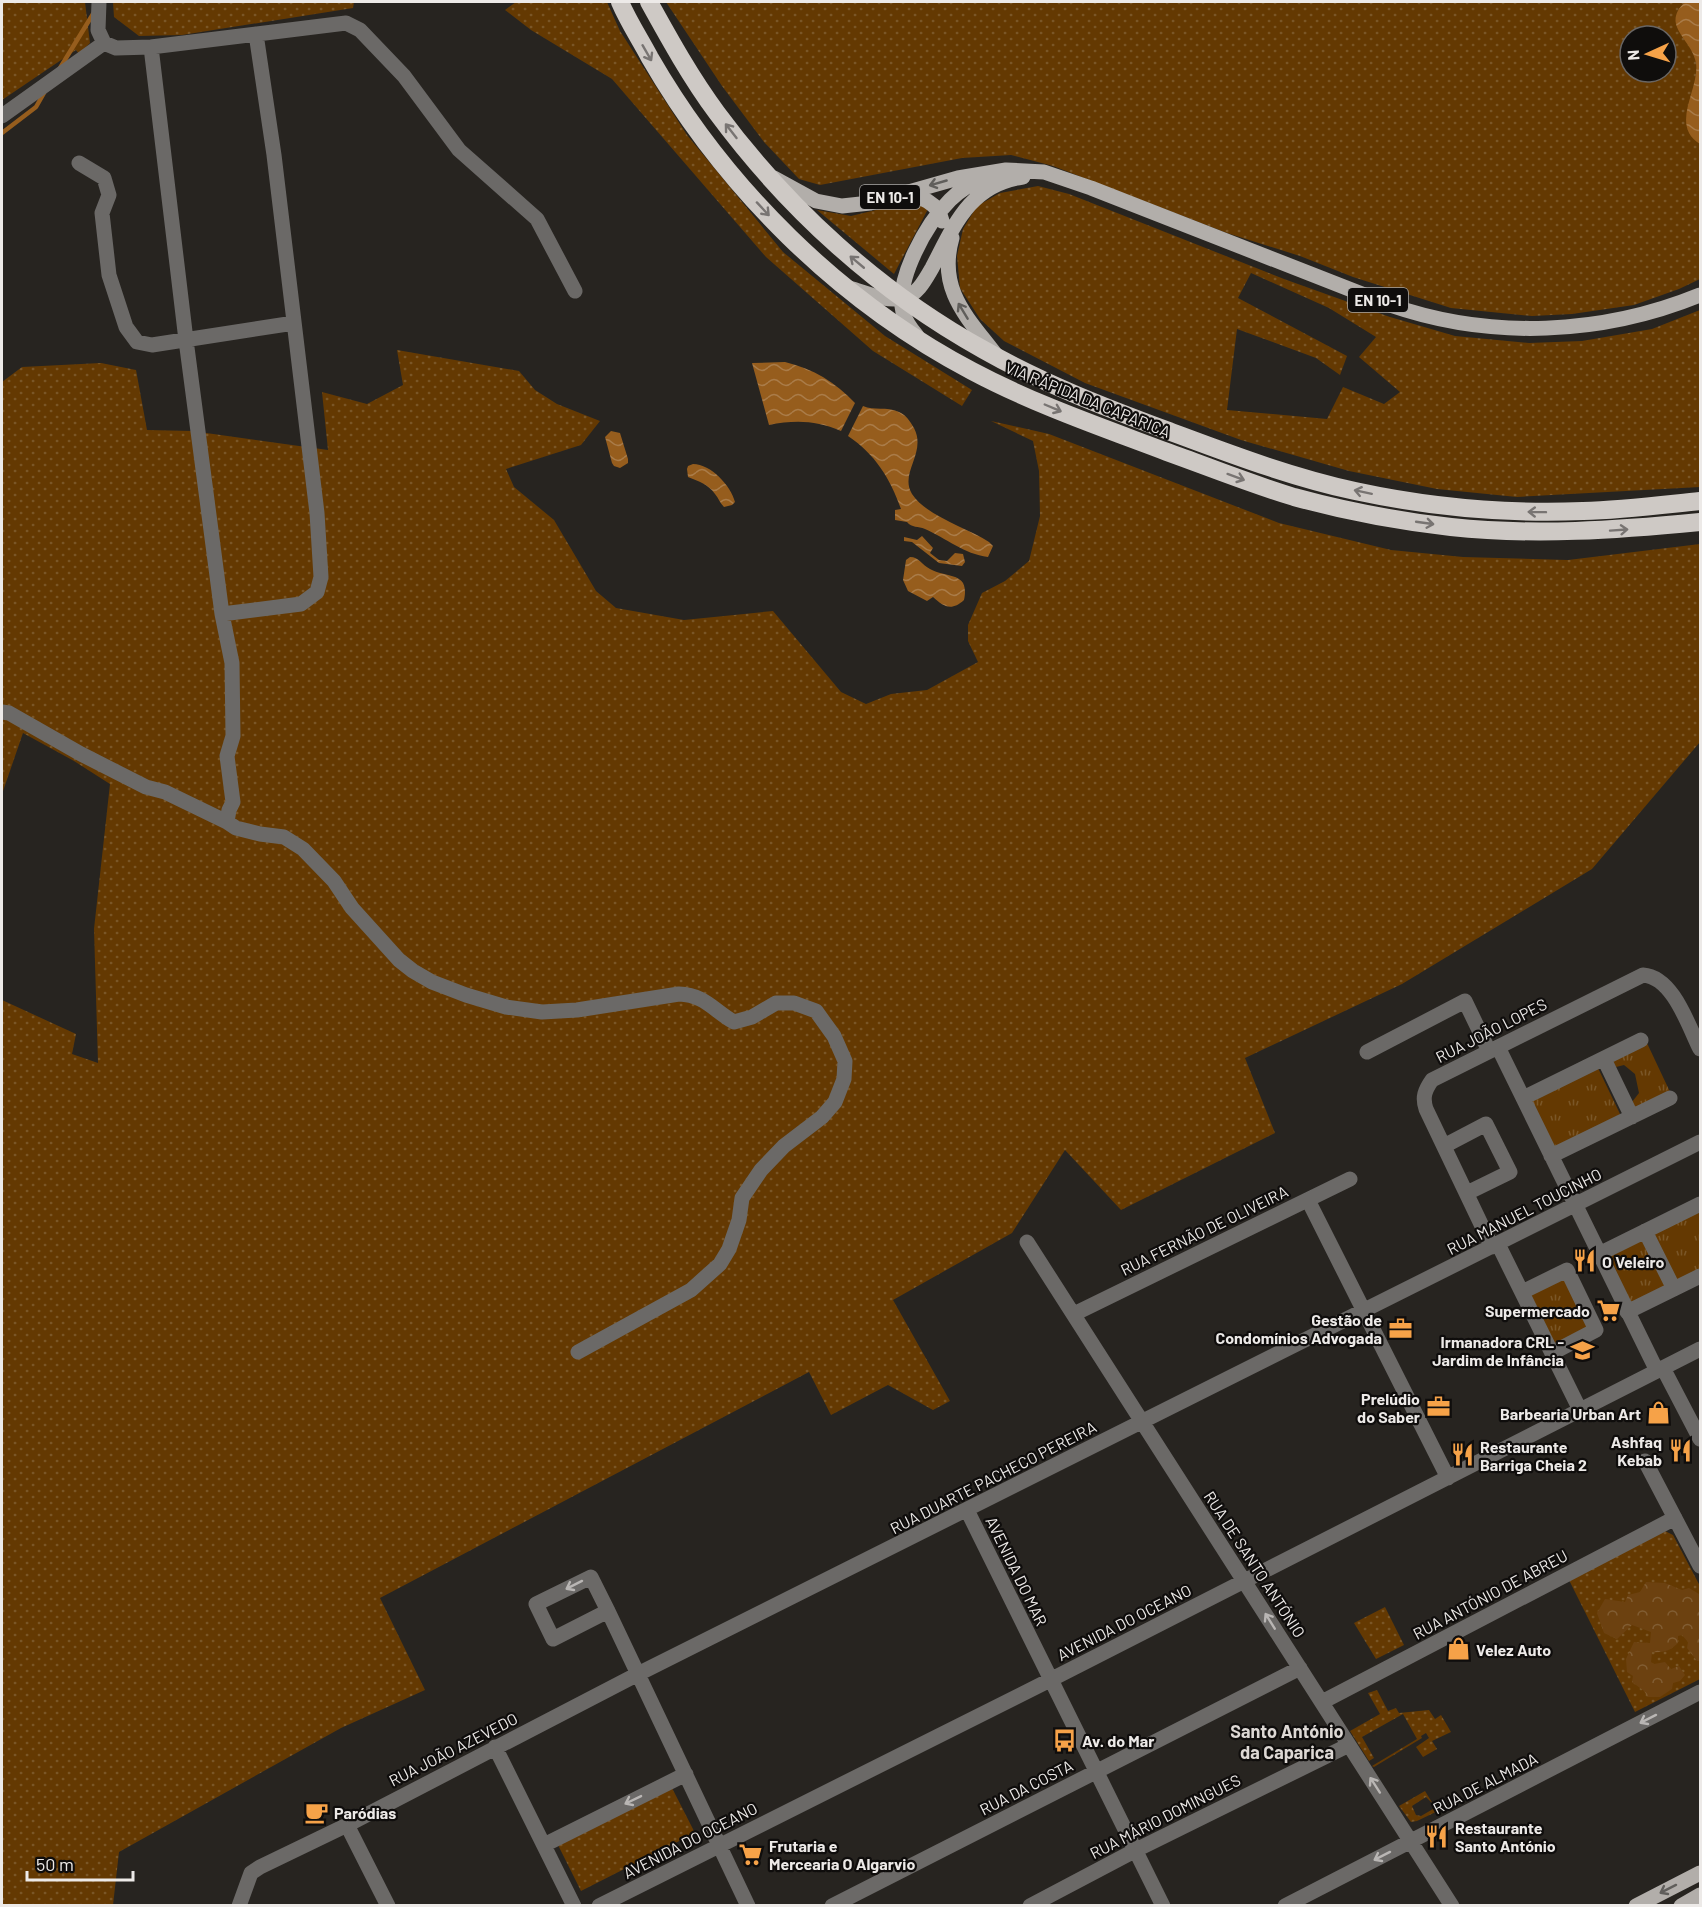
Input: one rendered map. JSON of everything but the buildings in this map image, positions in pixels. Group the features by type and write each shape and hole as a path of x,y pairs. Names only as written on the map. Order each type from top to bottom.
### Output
{"highway":[{"name":"VIA RÁPIDA DA CAPARICA","path":"620,2 660,75 706,142 777,224 844,286 892,322 939,353 999,385 1083,421 1280,492 1354,512 1453,527 1513,531 1602,531 1701,522"},
{"name":"VIA RÁPIDA DA CAPARICA","path":"649,2 680,57 716,111 769,176 830,239 903,298 942,325 998,358 1071,393 1270,468 1355,491 1444,505 1526,512 1602,510 1701,501"}],"main road":[{"name":"EN 10-1","path":"769,176 816,201 833,206 859,205 968,176 1017,170 1044,172 1071,180 1390,305 1454,322 1523,328 1589,325 1659,310 1701,295"},
{"name":"EN 10-1","path":"939,353 910,328 903,314 905,273 910,261 939,212 958,193 996,174 1017,170"},
{"name":"EN 10-1","path":"903,298 921,286 960,217 974,199 984,191 1009,180 1042,176 1071,180"},
{"name":"EN 10-1","path":"895,196 921,197 939,212 942,230 929,258 921,286"},
{"name":"EN 10-1","path":"960,217 950,244 951,285 964,315 998,358"},
{"path":"844,286 884,298 903,298"},
{"path":"1636,1905 1701,1873"},
{"path":"1681,1905 1701,1895"}],"street":[{"path":"99,2 98,30 104,43 116,48 151,47 346,23 360,30 404,76 459,150 537,219 576,291"},
{"path":"222,614 301,604 317,592 321,577 316,513 274,155 256,34"},
{"path":"2,116 104,43"},
{"path":"151,47 222,614 232,663 233,736 227,756 233,802 227,822"},
{"path":"79,164 104,178 109,195 102,213 109,275 126,327 137,342 152,345 294,323"},
{"path":"2,712 9,713 81,754 146,787 165,792 236,828 284,837 303,849 334,881 352,908 399,960 432,982 466,995 506,1007 542,1012 577,1010 691,994 734,1022 752,1017 776,1003 794,1003 816,1011 834,1036 845,1061 844,1079 834,1102 822,1117 784,1146 761,1170 742,1198 739,1220 729,1249 720,1264 691,1290 578,1352"},
{"name":"RUA JOÃO LOPES","path":"1580,1410 1426,1109 1424,1100 1426,1090 1432,1080 1643,975 1656,978 1670,989 1701,1049"},
{"path":"1367,1052 1465,1001 1523,1098 1628,1312 1701,1439"},
{"path":"1523,1098 1641,1040"},
{"path":"1604,1059 1632,1117"},
{"path":"1551,1156 1671,1098"},
{"path":"1444,1146 1486,1124 1510,1172 1467,1193"},
{"name":"RUA MANUEL TOUCINHO","path":"1364,1312 1701,1142"},
{"name":"RUA FERNÃO DE OLIVEIRA","path":"1074,1314 1350,1179"},
{"path":"1308,1200 1448,1478"},
{"path":"1599,1254 1701,1204"},
{"path":"1645,1231 1674,1289"},
{"name":"RUA DE SANTO ANTÓNIO","path":"1027,1242 1452,1905"},
{"path":"1522,1293 1567,1270 1582,1300 1596,1330 1551,1353"},
{"path":"1628,1312 1701,1276"},
{"name":"RUA DUARTE PACHECO PEREIRA","path":"638,1674 1364,1312"},
{"name":"AVENIDA DO OCEANO","path":"599,1905 1050,1680 1701,1349"},
{"path":"1645,1461 1701,1566"},
{"name":"AVENIDA DO MAR","path":"967,1510 1163,1905"},
{"name":"RUA ANTÓNIO DE ABREU","path":"1322,1702 1675,1518"},
{"path":"609,1611 553,1639 536,1604 591,1576 609,1611 748,1905"},
{"name":"RUA DA COSTA","path":"832,1905 1300,1668"},
{"name":"RUA JOÃO AZEVEDO","path":"239,1905 251,1873 260,1867 347,1825 638,1674"},
{"name":"RUA DE ALMADA","path":"1285,1905 1701,1692"},
{"name":"RUA MÁRIO DOMINGUES","path":"1030,1905 1349,1745"},
{"path":"495,1747 574,1905"},
{"path":"544,1845 686,1774"},
{"path":"347,1825 388,1905"}],"green space":[{"path":"2,2 85,2 90,43 79,54 76,50 2,100"},
{"path":"113,2 354,2 353,8 182,35 139,36 114,17"},
{"path":"516,2 607,2 620,31 687,135 783,252 885,336 972,390 962,406 873,351 766,257 612,79 531,30 505,10"},
{"path":"666,2 1700,2 1700,279 1634,305 1572,314 1532,316 1451,308 1227,233 1053,166 1011,155 962,158 820,185 799,179 764,142 722,86"},
{"path":"1038,186 1069,194 1284,279 1390,317 1455,336 1529,343 1582,341 1652,329 1700,310 1700,487 1517,497 1437,489 1349,471 1241,440 1085,383 1004,341 980,319 960,288 957,256 963,229 977,206 1000,193","holes":["1251,273 1329,308 1376,337 1359,357 1400,392 1384,404 1343,387 1327,419 1227,410 1237,329 1316,358 1340,375 1347,356 1238,298"]},
{"path":"916,203 928,209 894,274 817,210 851,216 901,204"},
{"path":"397,350 519,371 535,390 557,404 600,421 581,445 506,469 514,487 554,520 596,591 616,608 684,620 773,611 841,692 866,704 891,694 927,690 978,662 968,641 968,625 982,593 1005,581 1029,561 1040,516 1039,471 1033,441 991,421 1049,434 1279,523 1391,550 1463,557 1568,560 1700,544 1700,742 1592,869 1402,984 1245,1058 1275,1133 1121,1210 1065,1150 1012,1233 893,1300 950,1401 933,1410 888,1385 831,1415 809,1372 380,1598 425,1690 341,1728 119,1852 113,1905 2,1905 2,1000 76,1034 72,1054 98,1063 94,929 110,784 23,733 2,794 2,382 22,367 101,363 136,370 147,430 192,431 328,450 322,392 367,404 403,385"},
{"path":"1646,1041 1671,1094 1636,1111 1632,1102 1639,1093 1635,1074 1624,1065 1616,1067 1611,1059"},
{"path":"1598,1068 1621,1116 1549,1151 1526,1104"},
{"path":"1700,1204 1700,1276 1627,1312 1599,1254"},
{"path":"1567,1270 1596,1330 1552,1353 1522,1293"},
{"path":"1665,1531 1673,1535 1700,1586 1700,1679 1635,1712 1569,1580"},
{"path":"1646,1582 1665,1583 1682,1590 1689,1588 1699,1594 1700,1661 1697,1661 1687,1648 1688,1642 1682,1635 1678,1636 1678,1643 1669,1650 1652,1652 1651,1662 1654,1664 1665,1662 1671,1669 1679,1666 1685,1675 1680,1681 1673,1683 1672,1689 1660,1697 1648,1697 1632,1682 1633,1676 1627,1672 1626,1659 1634,1642 1650,1643 1651,1632 1632,1625 1617,1639 1604,1633 1597,1613 1605,1599 1625,1602 1628,1595 1640,1592"},
{"path":"1385,1607 1404,1645 1376,1659 1354,1623"},
{"path":"1377,1690 1388,1711 1396,1708 1399,1713 1429,1710 1435,1719 1441,1715 1451,1732 1432,1741 1437,1749 1423,1757 1416,1747 1429,1738 1426,1733 1421,1736 1422,1738 1374,1767 1372,1766 1417,1739 1403,1714 1362,1737 1374,1758 1369,1761 1350,1731 1380,1714 1368,1693"},
{"path":"671,1786 695,1833 581,1891 557,1843"},
{"path":"1425,1791 1433,1804 1426,1797 1412,1806 1416,1815 1421,1816 1440,1805 1442,1809 1411,1822 1399,1806"}],"water":[{"path":"1685,2 1700,2 1700,144 1691,136 1687,127 1686,117 1694,84 1696,63 1676,24 1678,11"},
{"path":"785,362 823,377 855,403 841,431 805,422 769,425 752,363"},
{"path":"863,406 894,410 908,418 917,437 916,454 909,478 912,494 927,509 989,542 993,546 988,557 963,549 925,529 895,520 895,510 901,509 887,477 874,459 848,436"},
{"path":"611,431 620,433 628,459 628,463 620,468 612,463 605,437"},
{"path":"693,464 707,468 719,477 729,489 735,502 724,507 703,483 688,477 688,466"},
{"path":"922,536 933,548 930,553 939,560 947,561 955,553 963,554 965,562 962,566 939,563 912,542 904,541 904,537 917,540"},
{"path":"910,557 916,558 930,569 961,580 964,584 964,600 951,607 940,603 933,597 927,601 908,591 903,580 906,560"}],"waterway":[{"path":"60,68 93,14"},
{"path":"2,133 36,107 44,93"}],"place":[{"name":"O Veleiro","path":"1584,1261"},
{"name":"Supermercado","path":"1608,1310"},
{"name":"Gestão de Condomínios Advogada","path":"1400,1328"},
{"name":"Irmanadora CRL - Jardim de Infância","path":"1582,1350"},
{"name":"Prelúdio do Saber","path":"1438,1407"},
{"name":"Barbearia Urban Art","path":"1659,1413"},
{"name":"Ashfaq Kebab","path":"1680,1450"},
{"name":"Restaurante Barriga Cheia 2","path":"1462,1455"},
{"name":"Velez Auto","path":"1458,1649"},
{"name":"Av. do Mar","path":"1064,1740"},
{"name":"Paródias","path":"316,1812"},
{"name":"Restaurante Santo António","path":"1437,1836"},
{"name":"Frutaria e Mercearia O Algarvio","path":"751,1854"}],"district":[{"name":"Santo António da Caparica","path":"1287,1741"}]}
